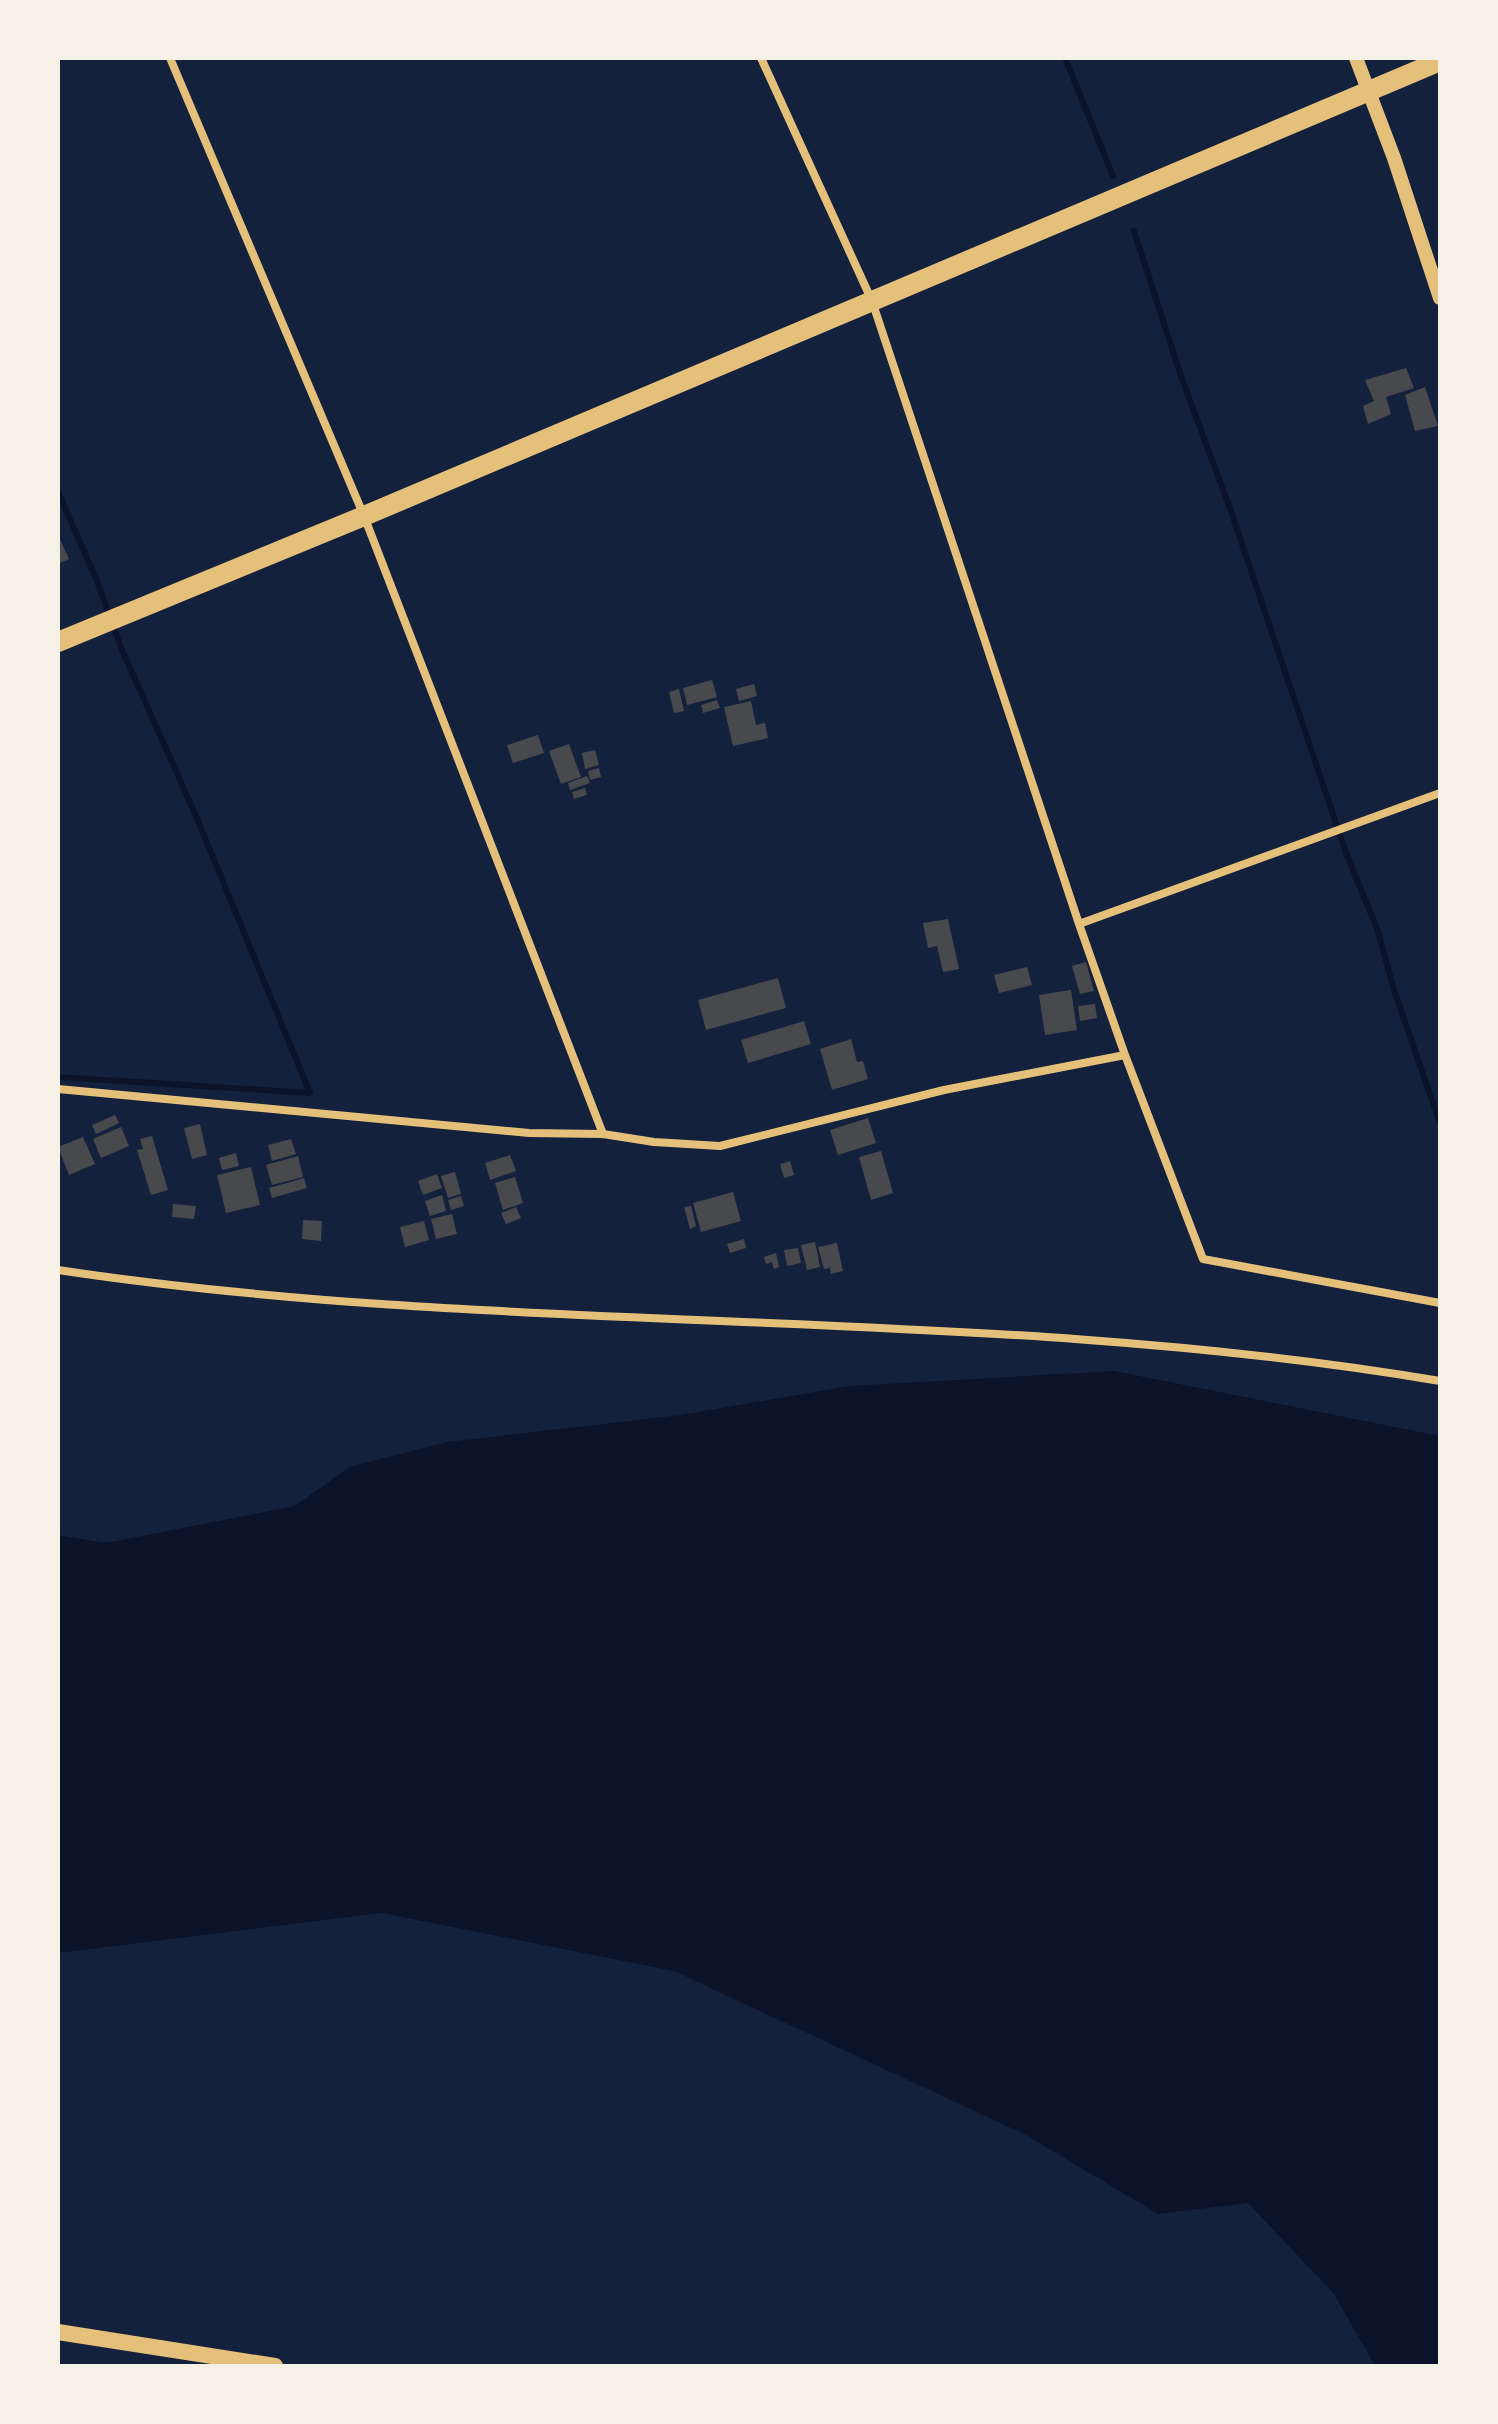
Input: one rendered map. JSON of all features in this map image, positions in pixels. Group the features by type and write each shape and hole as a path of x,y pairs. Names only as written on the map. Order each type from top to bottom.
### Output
{"highway":[{"path":"58,642 364,516 1440,61"}],"main road":[{"path":"58,2332 275,2366"}],"street":[{"path":"170,58 364,516 603,1134"},
{"path":"761,58 872,301 1079,924 1203,1259 1440,1303"},
{"path":"1356,58 1440,298"},
{"path":"1079,924 1440,793"},
{"path":"58,1089 529,1133 603,1134 654,1142 720,1146 944,1090 1125,1055"},
{"path":"58,1270 351,1303 936,1329 1217,1349 1351,1365 1440,1381"}],"water":[{"path":"1114,1371 1440,1436 1440,2366 1375,2366 1334,2294 1248,2203 1158,2214 1026,2135 674,1971 382,1913 58,1953 58,1535 106,1543 295,1506 349,1467 447,1442 681,1415 849,1386"}],"building":[{"path":"1406,368 1414,388 1386,397 1391,414 1368,424 1363,406 1374,401 1365,380"},
{"path":"1425,387 1438,426 1415,431 1405,395"},
{"path":"58,540 69,559 58,564"},
{"path":"712,680 717,697 687,705 683,688"},
{"path":"754,684 757,696 739,701 736,689"},
{"path":"679,689 684,711 674,713 669,692"},
{"path":"717,700 720,708 703,713 701,705"},
{"path":"751,701 756,725 765,723 768,738 733,746 724,707"},
{"path":"538,735 544,753 513,763 507,745"},
{"path":"569,744 581,777 561,784 549,751"},
{"path":"595,750 599,765 585,769 582,753"},
{"path":"599,768 601,777 590,780 588,771"},
{"path":"587,776 590,783 570,790 568,783"},
{"path":"585,788 587,795 574,799 572,792"},
{"path":"948,919 959,969 943,972 937,946 928,948 923,923"},
{"path":"1086,962 1094,991 1080,994 1072,966"},
{"path":"1027,967 1032,985 999,993 994,975"},
{"path":"778,978 786,1008 706,1030 698,1000"},
{"path":"1071,990 1077,1030 1045,1035 1039,995"},
{"path":"1095,1004 1097,1018 1080,1021 1078,1006"},
{"path":"804,1021 811,1044 748,1063 741,1040"},
{"path":"851,1039 857,1062 863,1061 868,1079 832,1090 820,1049"},
{"path":"115,1115 119,1123 96,1134 92,1125"},
{"path":"868,1118 876,1143 838,1155 830,1130"},
{"path":"200,1124 207,1155 192,1159 184,1128"},
{"path":"121,1127 129,1146 101,1158 93,1139"},
{"path":"152,1136 168,1190 151,1195 137,1150 143,1149 140,1139"},
{"path":"83,1137 95,1164 69,1175 58,1147"},
{"path":"291,1139 296,1154 272,1161 268,1145"},
{"path":"881,1151 893,1193 871,1200 859,1157"},
{"path":"236,1153 239,1166 222,1170 219,1158"},
{"path":"510,1155 516,1171 490,1180 485,1163"},
{"path":"298,1156 303,1177 272,1185 266,1165"},
{"path":"790,1161 794,1175 784,1178 780,1164"},
{"path":"251,1167 260,1205 226,1213 217,1175"},
{"path":"455,1172 461,1194 448,1198 441,1176"},
{"path":"437,1174 442,1188 423,1195 418,1181"},
{"path":"515,1177 523,1203 503,1210 495,1183"},
{"path":"304,1178 307,1188 272,1198 269,1188"},
{"path":"733,1192 741,1221 701,1232 693,1203"},
{"path":"442,1195 446,1211 430,1216 425,1201"},
{"path":"461,1196 464,1206 451,1210 448,1200"},
{"path":"173,1204 196,1206 194,1219 172,1217"},
{"path":"691,1206 696,1226 690,1229 684,1207"},
{"path":"516,1207 521,1218 506,1224 501,1213"},
{"path":"452,1214 457,1234 436,1239 431,1219"},
{"path":"303,1220 322,1221 321,1241 302,1239"},
{"path":"424,1221 429,1240 405,1247 400,1227"},
{"path":"744,1239 746,1248 730,1253 727,1244"},
{"path":"815,1242 820,1267 807,1270 801,1245"},
{"path":"837,1243 843,1271 831,1274 830,1268 824,1269 818,1247"},
{"path":"798,1248 801,1263 787,1266 784,1250"},
{"path":"776,1253 779,1267 774,1269 772,1262 766,1264 764,1257"}],"waterway":[{"path":"1065,58 1113,176"},
{"path":"1134,231 1346,853 1378,931 1394,990 1440,1123"},
{"path":"58,492 310,1093 58,1077"}]}
